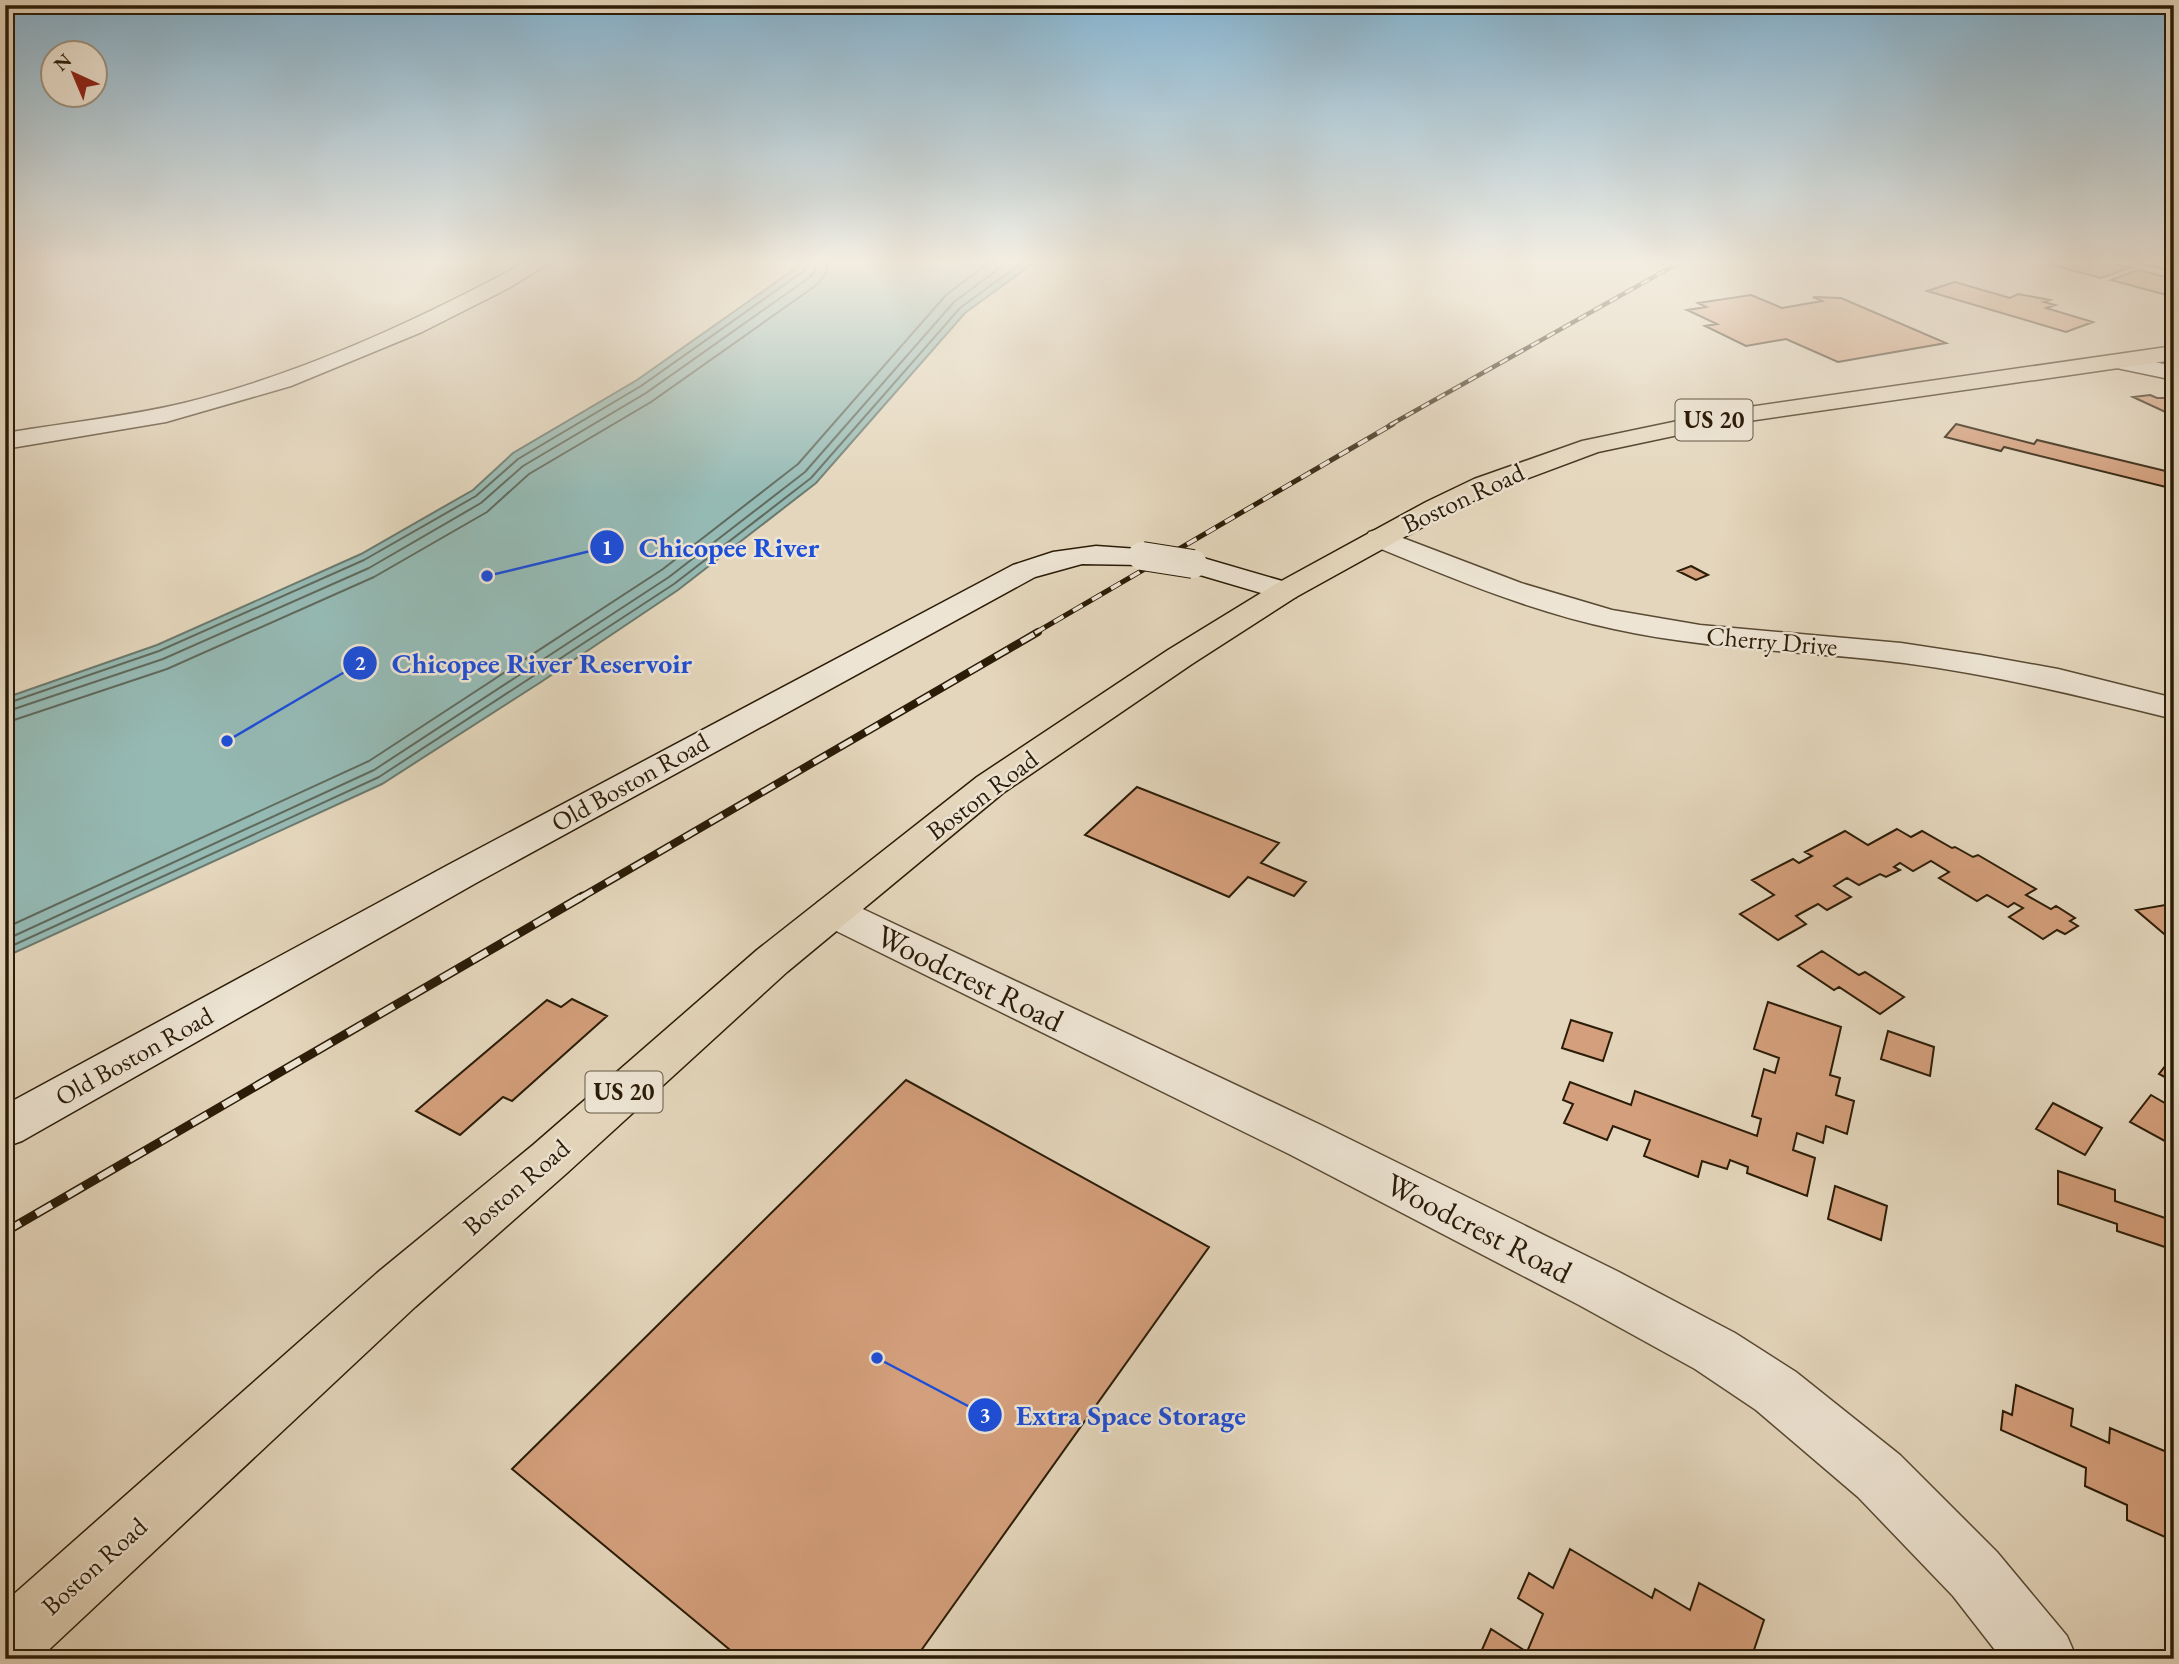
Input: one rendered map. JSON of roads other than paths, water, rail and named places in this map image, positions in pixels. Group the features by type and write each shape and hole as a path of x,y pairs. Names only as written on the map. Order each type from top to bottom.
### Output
{"main road":[{"name":"Boston Road","path":"5,1646 396,1290 550,1159 772,961 990,785 1180,657 1285,591 1379,538 1483,485 1591,446 1746,415 2174,353"}],"street":[{"path":"5,441 186,410 254,392 348,359 390,339"},
{"path":"2120,362 2174,373"},
{"name":"Cherry Drive","path":"1379,538 1510,591 1610,619 1695,634 1863,649 1969,663 2080,685 2174,709"},
{"name":"Old Boston Road","path":"5,1128 462,874 1024,571 1073,556 1101,553 1142,556 1193,564 1285,591"},
{"name":"Woodcrest Road","path":"833,912 1306,1140 1598,1288 1714,1351 1776,1391 1879,1476 1975,1574 2044,1659"}],"water":[{"path":"696,339 943,339 816,483 678,590 541,682 382,784 5,957 5,698 157,645 361,554 473,490 513,453 637,380"}],"railway":[{"path":"1390,425 1544,339"},
{"path":"1035,633 1393,424"},
{"path":"580,898 1038,632"},
{"path":"5,1232 583,896"}],"place":[{"name":"Chicopee River","path":"487,576"},
{"name":"Chicopee River Reservoir","path":"227,741"},
{"name":"Extra Space Storage","path":"877,1358"}]}
